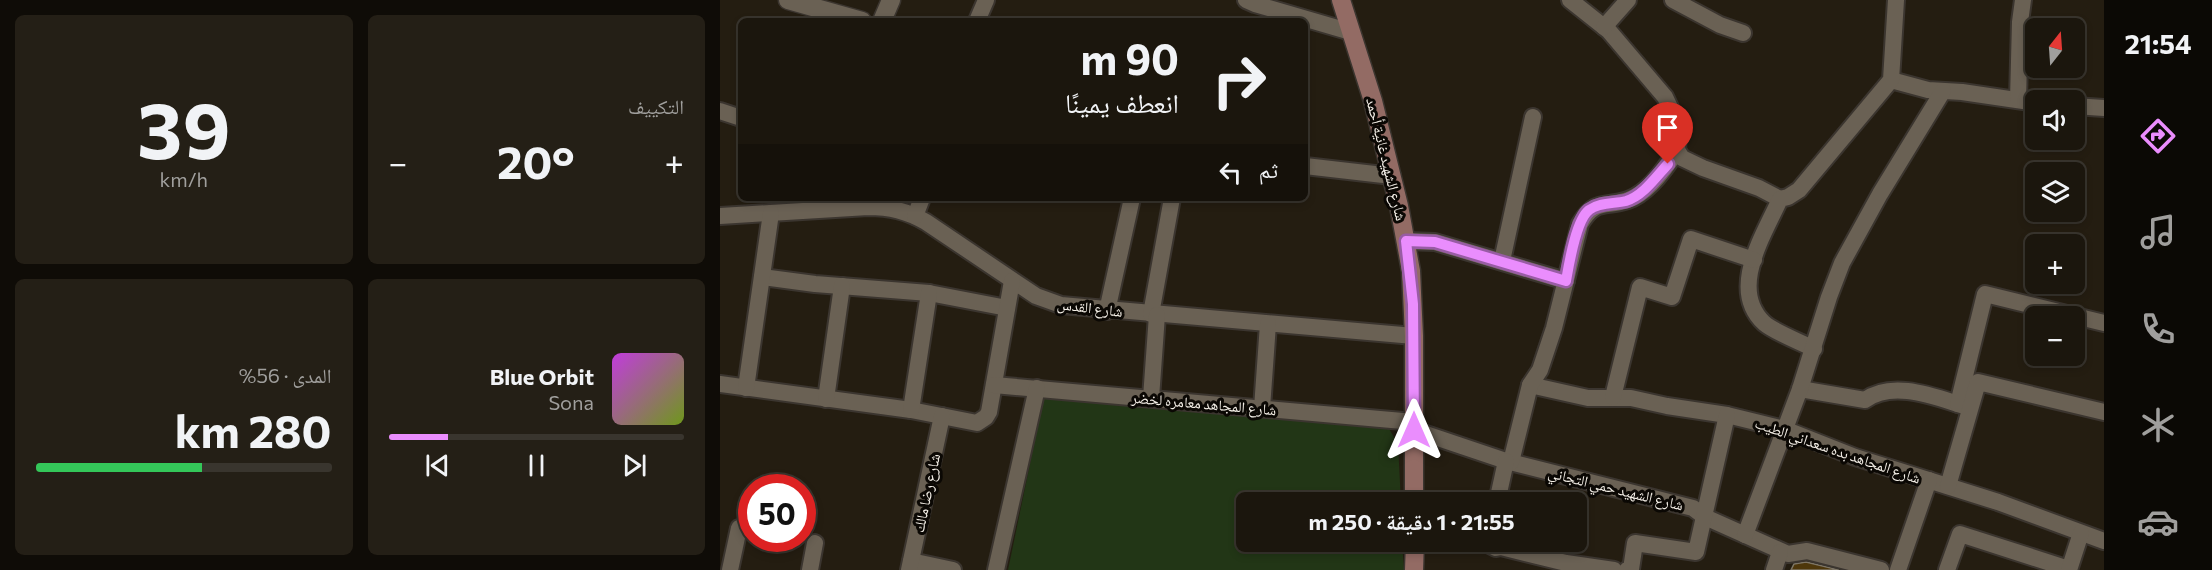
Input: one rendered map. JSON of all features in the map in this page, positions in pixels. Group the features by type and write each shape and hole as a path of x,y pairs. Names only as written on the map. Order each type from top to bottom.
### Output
{"main road":[{"name":"شارع الشهيد غانية أحمد","path":"1341,0 1373,101 1392,176 1411,271 1414,336 1414,492"},
{"path":"1413,570 1414,552"}],"street":[{"path":"788,0 809,14 839,18"},
{"path":"883,18 891,0"},
{"path":"978,18 986,0"},
{"path":"1246,0 1303,18"},
{"path":"1500,492 1530,385 1540,370 1547,351 1580,224 1588,211 1603,204 1626,201 1638,195 1668,164 1677,150 1678,132 1665,97 1604,27 1570,0"},
{"path":"1604,27 1628,0"},
{"path":"1673,0 1720,25 1743,33"},
{"path":"1677,150 1682,158 1690,162 1759,188 1780,199 1799,190 1891,80 1895,0"},
{"path":"2018,100 2023,0"},
{"path":"1308,19 1351,32"},
{"path":"1891,80 1928,90 2025,101"},
{"path":"1745,535 1814,350 1829,297 1853,240 1943,91"},
{"path":"2085,107 2104,108"},
{"path":"720,111 738,116"},
{"path":"1502,261 1533,117"},
{"path":"1308,166 1392,176"},
{"path":"1780,199 1748,279 1750,304 1766,325 1814,350"},
{"path":"915,216 921,201"},
{"path":"1107,310 1131,201"},
{"path":"1151,398 1154,314 1172,201"},
{"name":"شارع القدس","path":"720,216 771,213 838,203 892,208 915,216 1012,281 1048,302 1074,308 1414,336"},
{"path":"746,388 771,213"},
{"path":"1613,397 1640,287 1672,297 1691,239 1754,260"},
{"path":"1406,241 1435,242 1566,281"},
{"path":"762,277 929,293 1007,308"},
{"path":"720,384 911,410 971,423 982,421 989,412 1012,281"},
{"path":"826,399 842,286"},
{"path":"911,410 929,293"},
{"path":"1948,486 1985,294 2104,322"},
{"path":"1262,408 1268,324"},
{"path":"1964,406 1978,382 2104,412"},
{"name":"شارع المجاهد معامره لخضر","path":"994,385 1262,408 1414,426"},
{"name":"شارع المجاهد بده سعداني الطيب","path":"1530,385 1588,398 1630,398 1727,415 1784,429 1855,457 1948,486 2104,541"},
{"path":"996,570 1037,388"},
{"path":"1800,389 1865,400 1872,394 1897,390 1923,393 1964,406"},
{"path":"1627,570 1631,568 1635,543 1696,552 1727,415"},
{"name":"شارع رضا مالك","path":"910,565 942,416"},
{"name":"شارع الشهيد حمي التجاني","path":"1414,426 1508,462 1676,502 1693,508 1705,517 1780,552 1793,554 1807,550 1881,570"},
{"path":"1898,570 1929,480"},
{"path":"730,570 738,533"},
{"path":"1947,570 1960,534 2069,570 2081,533"},
{"path":"810,570 813,552"},
{"path":"1517,552 1565,567 1614,570"},
{"path":"1774,570 1780,552"},
{"path":"910,565 953,570"}],"green space":[{"path":"1044,396 1388,427 1398,444 1400,492 1236,492 1236,552 1403,552 1404,570 1008,570"}],"building":[{"path":"1806,562 1839,570 1791,570 1794,564"}],"route":[{"path":"1414,430 1413,304 1406,241 1435,242 1566,281 1580,224 1588,211 1603,204 1626,201 1638,195 1668,164"}]}
